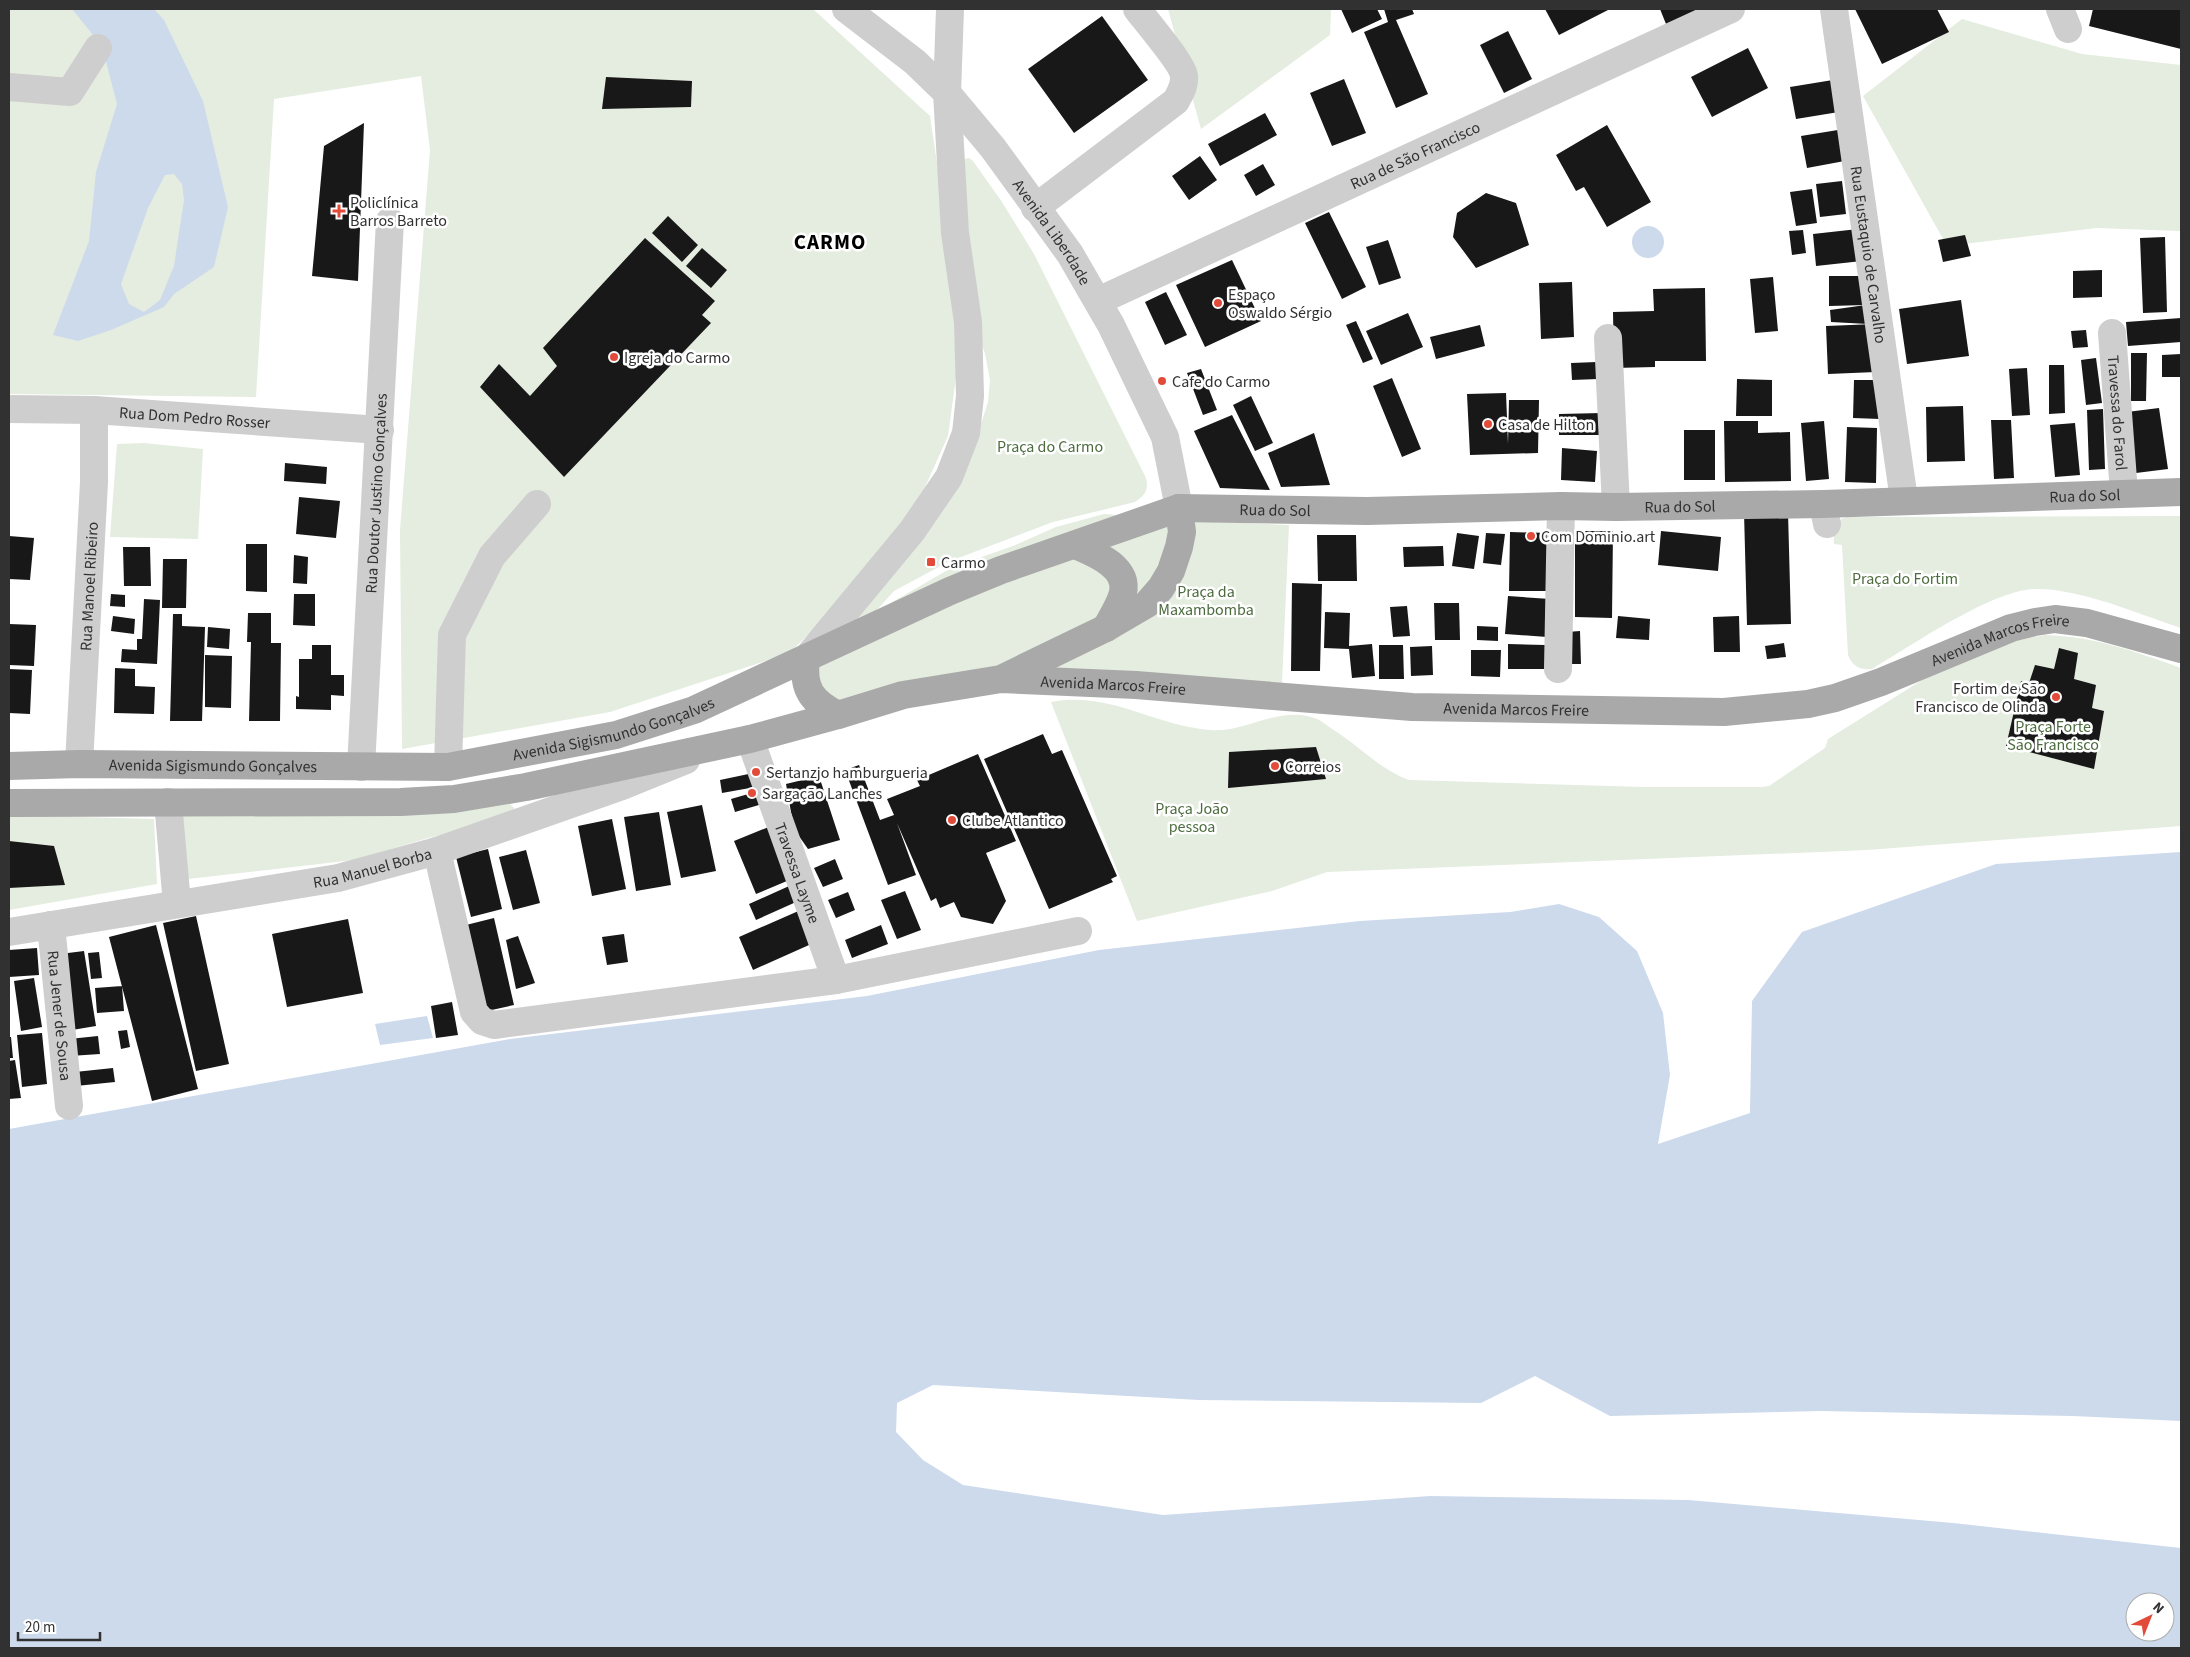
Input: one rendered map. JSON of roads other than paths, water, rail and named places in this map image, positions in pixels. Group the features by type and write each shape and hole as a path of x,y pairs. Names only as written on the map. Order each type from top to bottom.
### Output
{"main road":[{"name":"Rua do Sol","path":"1179,508 1367,511 1561,506 1825,514 1904,500 2181,492"},
{"name":"Avenida Sigismundo Gonçalves","path":"9,766 79,764 448,767 616,735 694,710 950,591 1001,570 1179,508"},
{"path":"1001,679 1106,628 1147,604 1161,588 1171,570 1179,547 1182,532 1179,508"},
{"path":"1075,545 1104,558 1115,567 1122,579 1124,591 1106,628"},
{"name":"Avenida Marcos Freire","path":"838,715 903,694 1001,679 1136,685 1412,707 1724,712 1799,706 1835,698 1881,682 2012,628 2055,619 2087,623 2181,649"},
{"path":"806,659 804,677 806,684 825,708 838,715"},
{"path":"9,803 400,802 454,799 526,787 719,746 838,715"}],"street":[{"name":"Avenida Liberdade","path":"846,9 915,62 948,93 992,148 1070,254 1098,301 1165,438 1179,508"},
{"path":"806,659 912,531 949,477 966,433 970,396 968,322 955,233 948,93 950,9"},
{"path":"1036,208 1176,101 1183,89 1184,74 1178,63 1137,9"},
{"name":"Rua de São Francisco","path":"1098,301 1731,9"},
{"name":"Rua Eustaquio de Carvalho","path":"1834,9 1904,500"},
{"path":"9,87 70,92 98,48"},
{"name":"Rua Doutor Justino Gonçalves","path":"361,767 390,221"},
{"name":"Travessa do Farol","path":"2112,333 2124,493"},
{"path":"1608,338 1616,507"},
{"name":"Rua Dom Pedro Rosser","path":"9,409 94,410 380,430"},
{"name":"Rua Manoel Ribeiro","path":"79,764 94,482 94,410"},
{"path":"448,767 452,634 492,556 537,504"},
{"path":"1558,669 1561,506"},
{"name":"Travessa Layme","path":"750,739 836,980"},
{"name":"Rua Manuel Borba","path":"9,932 338,878 437,851 622,786 719,746"},
{"path":"168,802 177,904"},
{"path":"437,851 474,1012 482,1021 494,1026 836,980 1078,930"},
{"name":"Rua Jener de Sousa","path":"51,925 69,1106"}],"water":[{"path":"72,9 154,9 164,20 203,101 228,207 214,267 174,294 164,307 111,330 78,341 53,335 89,241 96,172 117,104 102,46","holes":["174,174 182,184 184,200 174,266 160,300 144,312 129,304 121,284 148,208 165,175"]},
{"path":"1648,226 1654,227 1659,231 1663,236 1663,248 1659,253 1654,257 1648,258 1642,257 1637,253 1633,248 1632,242 1633,236 1637,231 1642,227"},
{"path":"2181,852 2181,1421 2073,1416 1820,1411 1610,1416 1535,1376 1481,1403 1199,1400 933,1385 897,1403 896,1432 923,1460 963,1485 1163,1515 1430,1496 1688,1500 1953,1523 2181,1548 2181,1648 9,1648 9,1129 510,1039 867,996 1099,950 1360,921 1510,912 1559,904 1599,917 1637,951 1663,1013 1670,1075 1658,1144 1750,1113 1752,1001 1802,932 1996,864"},
{"path":"427,1016 433,1038 380,1045 375,1024"}],"place":[{"name":"Policlínica Barros Barreto","path":"339,211"},
{"name":"Espaço Oswaldo Sérgio","path":"1218,303"},
{"name":"Igreja do Carmo","path":"614,357"},
{"name":"Cafe do Carmo","path":"1162,381"},
{"name":"Casa de Hilton","path":"1488,424"},
{"name":"Com Dominio.art","path":"1531,536"},
{"name":"Carmo","path":"931,562"},
{"name":"Fortim de São Francisco de Olinda","path":"2056,697"},
{"name":"Correios","path":"1275,766"},
{"name":"Sertanzjo hamburgueria","path":"756,772"},
{"name":"Sargação Lanches","path":"752,793"},
{"name":"Clube Atlantico","path":"952,820"}],"district":[{"name":"CARMO","path":"830,242"}],"park label":[{"name":"Praça do Carmo","path":"1050,446"},
{"name":"Praça do Fortim","path":"1905,578"},
{"name":"Praça da Maxambomba","path":"1206,600"},
{"name":"Praça Forte São Francisco","path":"2053,735"},
{"name":"Praça João pessoa","path":"1192,817"}]}
